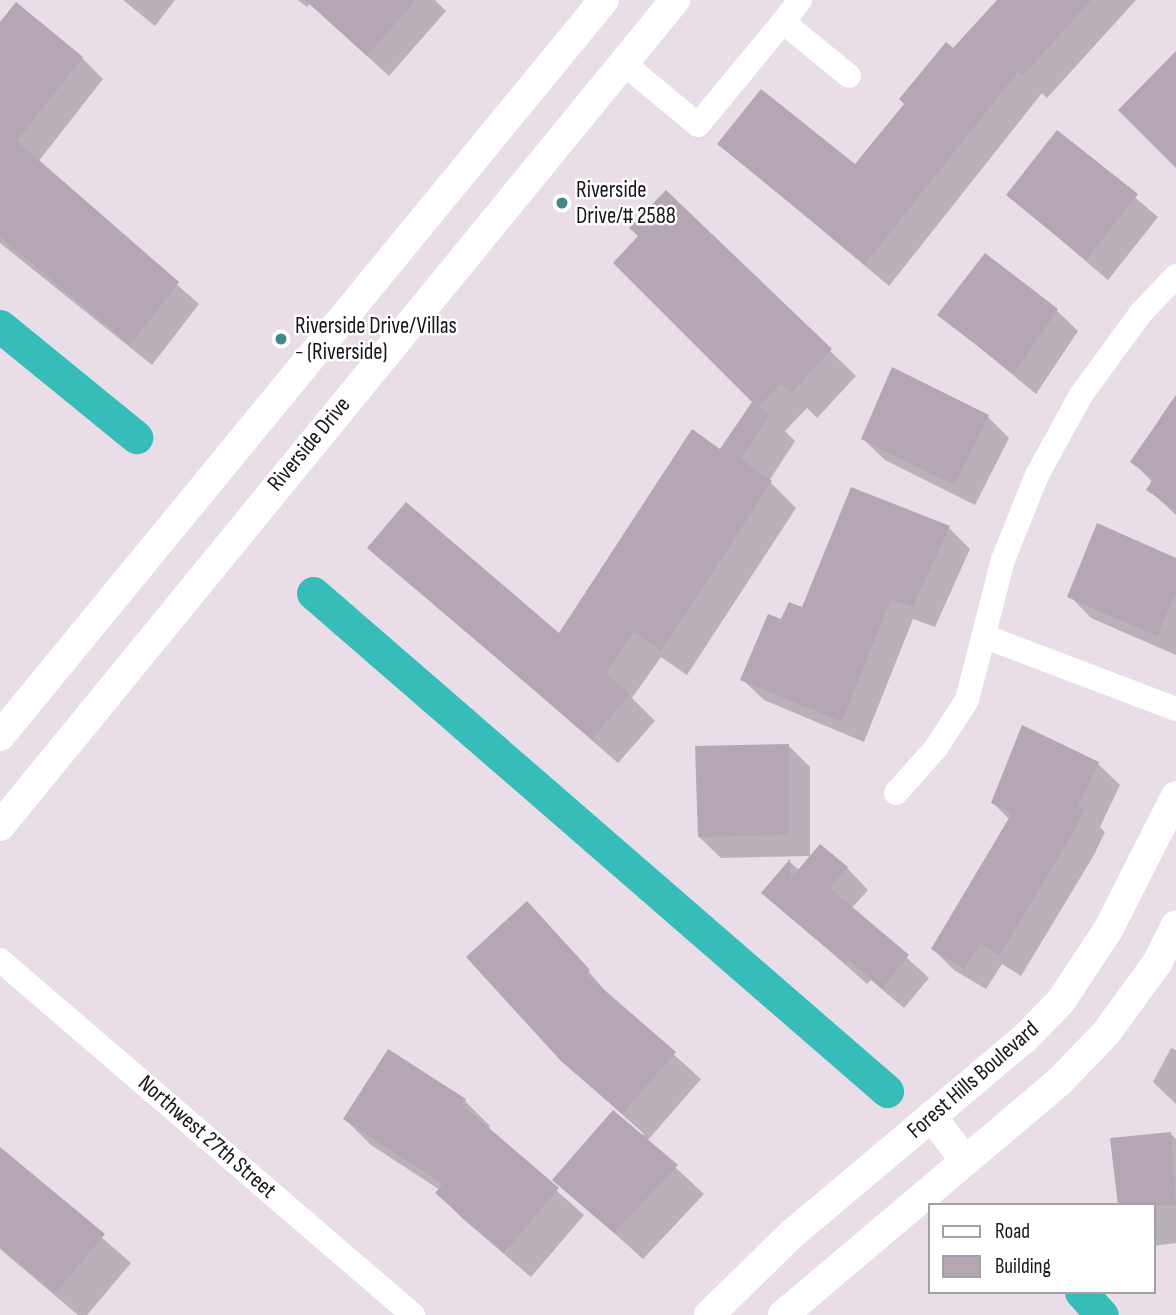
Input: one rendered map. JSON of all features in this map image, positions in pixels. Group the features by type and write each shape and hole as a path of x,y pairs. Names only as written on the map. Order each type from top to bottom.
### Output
{"street":[{"path":"0,736 604,0"},
{"name":"Riverside Drive","path":"0,826 675,0"},
{"path":"623,63 698,125 800,0"},
{"path":"783,22 849,76"},
{"path":"895,793 936,748 967,700 986,637 1003,560 1037,475 1082,395 1140,314 1176,276"},
{"path":"986,637 1176,709"},
{"name":"Forest Hills Boulevard","path":"709,1315 792,1234 1061,1001 1114,918 1176,796"},
{"path":"783,1315 1059,1082 1106,1033 1157,963 1176,925"},
{"name":"Northwest 27th Street","path":"0,960 413,1315"},
{"path":"931,1116 965,1160"}],"building":[{"path":"305,0 416,0 367,56"},
{"path":"997,0 1091,0 1023,76 1018,72 865,264 717,144 761,89 855,164 904,104 899,99 946,42 953,48"},
{"path":"16,2 83,57 17,141 179,282 130,345 0,237 0,22"},
{"path":"1176,51 1176,168 1118,110"},
{"path":"1057,130 1138,194 1086,260 1006,195"},
{"path":"666,190 832,349 791,393 781,384 759,406 770,414 741,459 772,481 661,651 634,632 606,673 630,694 592,739 367,548 406,502 559,633 692,429 720,449 752,402 613,263 638,236 629,228"},
{"path":"985,253 1058,309 1014,374 937,315"},
{"path":"892,367 989,415 954,485 861,439"},
{"path":"1176,395 1176,510 1146,490 1153,479 1130,462"},
{"path":"851,487 950,526 913,607 891,599 842,722 740,680 768,614 781,619 789,602 802,607"},
{"path":"1097,523 1176,558 1176,593 1157,636 1067,597"},
{"path":"1022,725 1099,762 1078,806 1084,809 1073,833 999,956 980,944 964,969 931,949 1012,813 991,803"},
{"path":"789,744 789,835 698,837 695,746"},
{"path":"820,844 848,867 830,888 909,955 882,988 849,960 845,964 761,893 790,859 791,878"},
{"path":"527,901 590,970 586,974 676,1052 622,1114 561,1061 466,957"},
{"path":"388,1049 466,1099 462,1105 559,1188 504,1253 435,1193 443,1184 343,1119"},
{"path":"613,1110 678,1165 614,1233 552,1180"},
{"path":"1171,1132 1176,1205 1118,1203 1110,1138"},
{"path":"0,1147 105,1234 55,1293 0,1247"}],"waterway":[{"path":"0,326 136,437"},
{"path":"313,593 887,1091"},
{"path":"1083,1294 1102,1315"}],"place":[{"name":"Riverside Drive/# 2588","path":"562,203"},
{"name":"Riverside Drive/Villas - (Riverside)","path":"281,339"}]}
